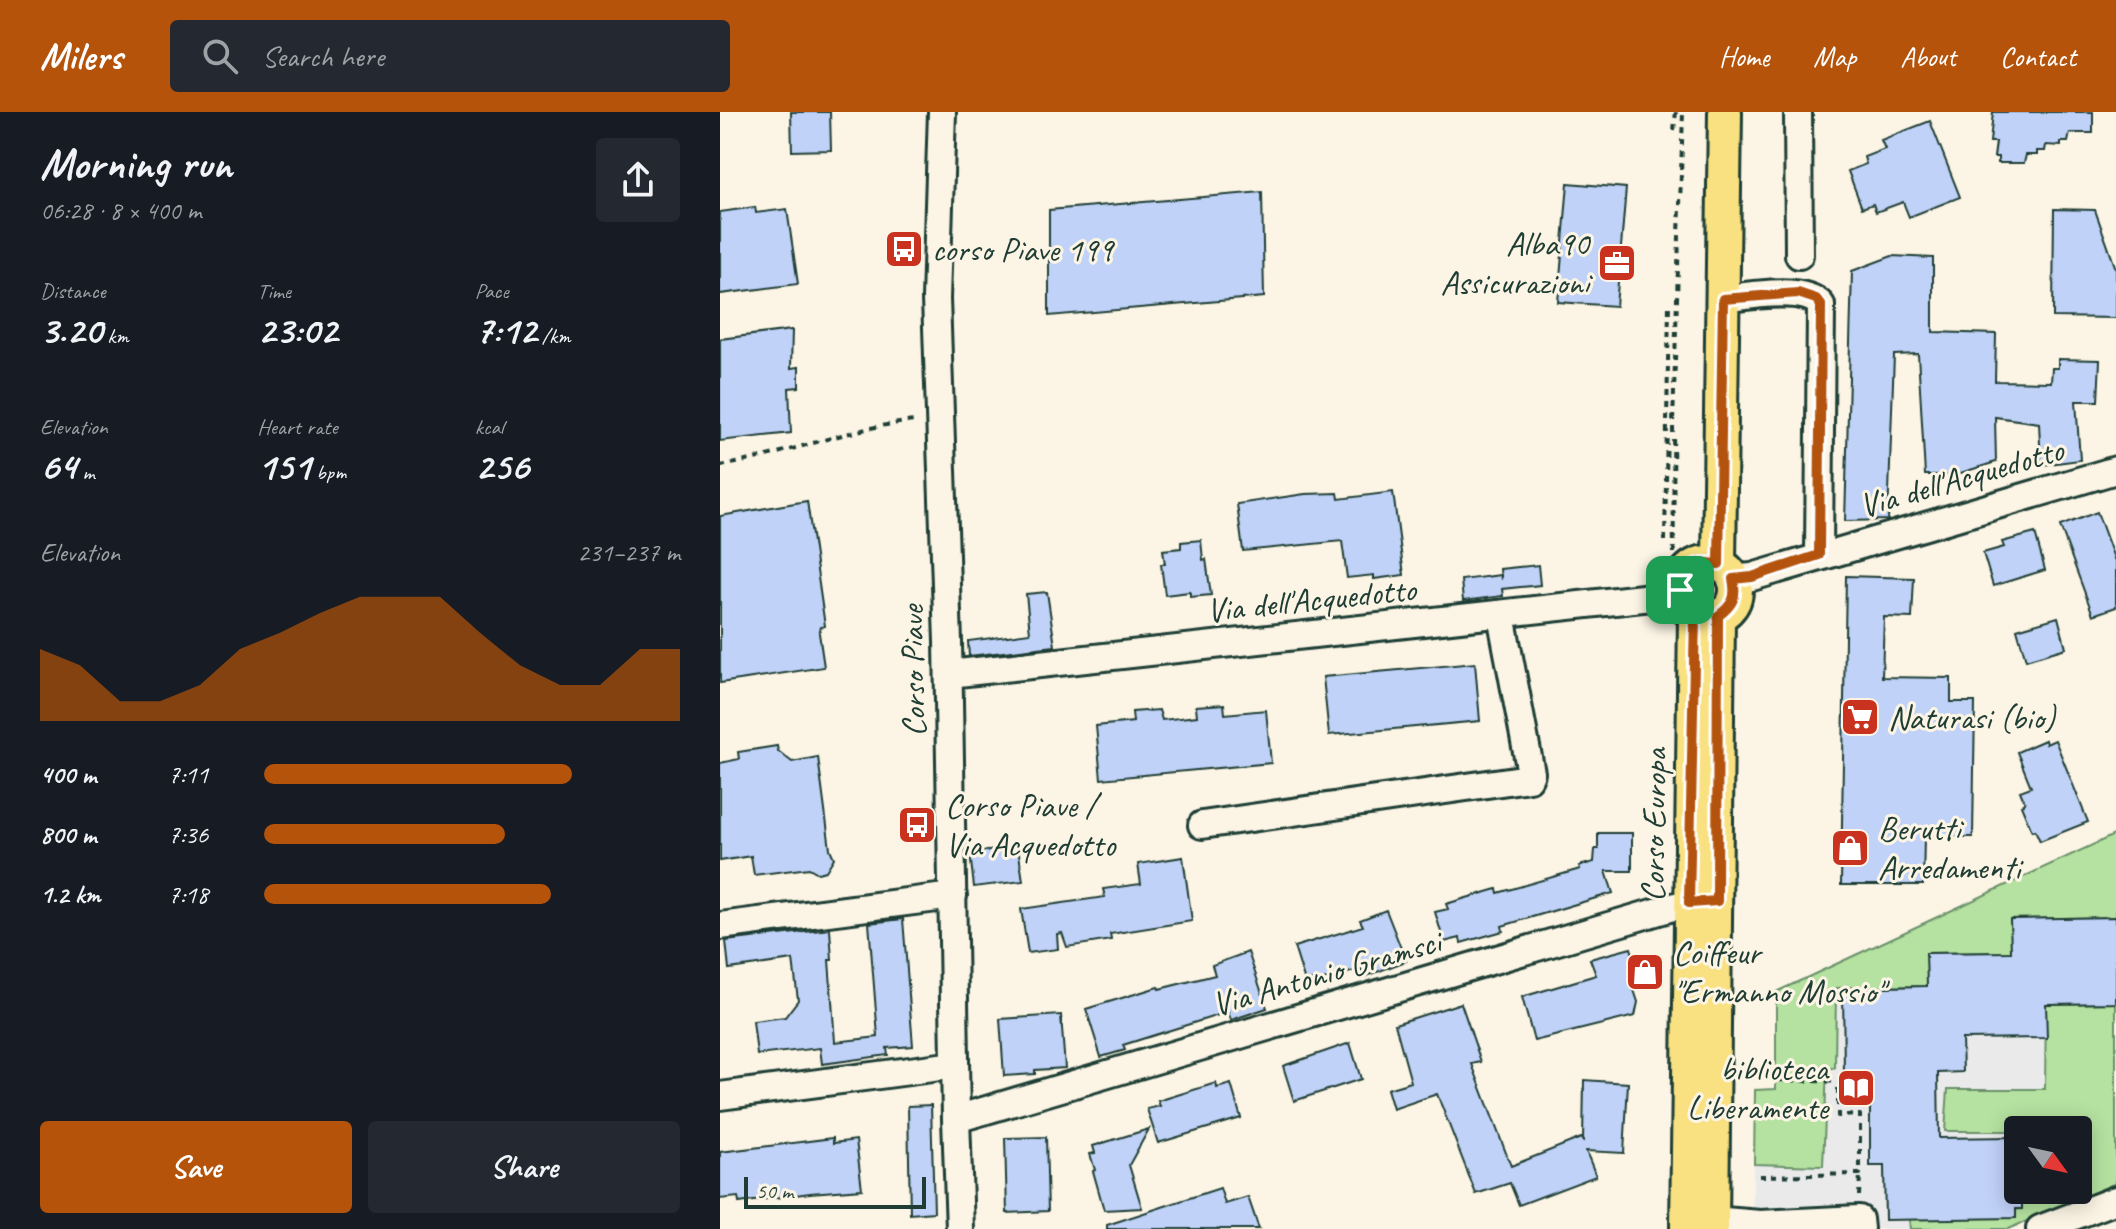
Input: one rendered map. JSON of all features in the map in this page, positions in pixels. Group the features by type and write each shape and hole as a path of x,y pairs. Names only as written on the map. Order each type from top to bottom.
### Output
{"main road":[{"path":"1705,112 1717,569 1736,593 1730,607 1698,607 1685,573 1717,569"},
{"path":"1717,569 1725,112"},
{"name":"Corso Europa","path":"1698,607 1704,1226"}],"street":[{"name":"Corso Piave","path":"942,112 936,299 949,674 960,1229"},
{"path":"1798,112 1799,255"},
{"path":"1723,299 1798,293 1816,299 1821,305 1819,555"},
{"name":"Via dell'Acquedotto","path":"1717,569 1752,577 2116,470"},
{"name":"Via dell'Acquedotto","path":"949,674 1670,595 1698,607"},
{"path":"1202,825 1529,778 1531,773 1501,615"},
{"path":"720,926 953,896"},
{"name":"Via Antonio Gramsci","path":"956,1119 1703,902"},
{"path":"720,1096 955,1065"},
{"path":"2040,1229 2116,1200"},
{"path":"1704,1226 1859,1219 1860,1229"}],"path":[{"path":"1674,130 1676,112"},
{"path":"1665,541 1669,303"},
{"path":"720,466 756,460 860,429 941,419"},
{"path":"1768,1074 1776,1080 1848,1082"},
{"path":"1759,1176 1860,1174 1860,1115 1838,1116 1838,1082"}],"shaded area":[{"path":"2116,834 2116,1183 2092,1193 2092,1116 2004,1116 2004,1204 2067,1204 2008,1229 1752,1229 1755,1090 1776,1089 1776,992"}],"green space":[{"path":"2116,834 2116,917 2011,919 2011,952 1927,953 1927,986 1836,988 1835,1068 1827,1068 1823,1166 1754,1164 1755,1090 1776,1089 1776,992"},
{"path":"2116,1003 2116,1183 2092,1193 2092,1116 2004,1116 2004,1131 1945,1131 1948,1089 2045,1089 2046,1004"},
{"path":"2022,1204 2067,1204 2008,1229 1910,1229 1909,1219 2022,1209"}],"building":[{"path":"791,112 830,112 831,150 792,151"},
{"path":"1993,112 2093,112 2093,133 2070,133 2068,142 2061,142 2061,146 2046,145 2045,151 2037,151 2037,155 2026,155 2024,163 1998,163 1998,157 1994,157 1996,142 1990,142"},
{"path":"1930,121 1960,197 1909,217 1903,202 1876,212 1873,204 1862,208 1848,171 1866,164 1864,157 1885,149 1881,140"},
{"path":"1568,183 1626,188 1616,306 1558,302"},
{"path":"1262,192 1264,297 1049,316 1049,210"},
{"path":"755,207 756,213 787,209 798,284 720,294 720,212"},
{"path":"2054,209 2095,210 2116,269 2116,318 2053,317"},
{"path":"1892,256 1933,258 1933,332 1996,334 1995,381 2051,382 2052,368 2058,368 2058,359 2100,360 2098,401 2076,401 2080,460 2041,465 2039,423 1995,417 1996,462 1954,475 1925,475 1918,354 1894,355 1888,520 1845,521 1852,271"},
{"path":"792,330 791,368 799,367 799,387 789,388 791,433 720,441 720,339"},
{"path":"1393,492 1404,575 1374,579 1374,575 1347,578 1342,541 1243,551 1237,504 1305,494 1338,493 1339,499"},
{"path":"807,501 825,626 819,633 824,667 720,683 720,516"},
{"path":"2097,512 2116,564 2116,607 2093,615 2060,526"},
{"path":"2035,533 2045,570 1993,586 1983,553 2004,547 2002,542"},
{"path":"1201,540 1211,595 1190,597 1190,592 1165,595 1161,564 1165,564 1163,550 1181,548 1181,542"},
{"path":"1538,565 1540,585 1502,589 1503,596 1463,601 1461,580 1501,575 1500,569"},
{"path":"1846,576 1914,578 1912,618 1884,617 1882,677 1951,678 1951,702 1975,702 1973,837 1924,837 1923,885 1841,885"},
{"path":"1047,592 1055,646 969,656 968,641 1030,633 1026,594"},
{"path":"2058,617 2066,648 2026,660 2017,629"},
{"path":"1475,663 1480,721 1329,735 1323,677"},
{"path":"1224,704 1225,714 1266,710 1271,763 1101,779 1096,726 1133,722 1132,712 1159,710 1162,720 1197,716 1196,706"},
{"path":"2045,740 2046,744 2055,740 2088,822 2040,841 2035,830 2032,831 2021,805 2025,803 2020,791 2031,787 2017,752"},
{"path":"777,746 778,751 792,762 818,757 830,849 834,858 826,871 818,873 809,868 754,875 751,856 720,861 720,763 739,759 738,752"},
{"path":"1598,833 1632,833 1632,871 1606,871 1613,893 1502,926 1503,931 1461,943 1460,938 1444,942 1435,912 1448,909 1446,904 1497,889 1498,893 1580,869 1579,866 1594,862"},
{"path":"1018,847 1023,881 974,887 970,853"},
{"path":"1183,857 1192,921 1110,934 1111,940 1067,947 1062,933 1057,934 1058,949 1028,953 1021,909 1105,897 1103,889 1141,884 1138,864"},
{"path":"1386,910 1406,961 1364,977 1361,969 1317,982 1316,979 1305,982 1294,947 1363,926 1360,920"},
{"path":"2116,917 2116,1003 2046,1004 2047,1038 1962,1039 1963,1072 1938,1073 1939,1138 2004,1137 2004,1204 2022,1204 2022,1209 2016,1209 2016,1218 1885,1220 1884,1166 1870,1166 1870,1106 1848,1106 1848,1073 1844,1073 1843,988 1927,986 1926,953 2011,952 2010,919"},
{"path":"903,919 913,1046 887,1048 888,1055 822,1064 820,1048 757,1055 753,1021 785,1017 798,1000 793,960 729,969 726,941 830,929 835,1042 878,1037 869,923"},
{"path":"1631,948 1636,964 1636,983 1632,984 1638,1002 1635,1016 1534,1041 1522,997 1596,975 1590,959"},
{"path":"1248,952 1267,1008 1231,1020 1228,1012 1123,1045 1125,1050 1101,1057 1086,1009 1158,987 1215,975 1212,965"},
{"path":"1461,1003 1481,1062 1472,1064 1511,1166 1581,1138 1583,1142 1584,1080 1628,1083 1624,1153 1586,1151 1596,1176 1519,1205 1510,1183 1476,1194 1437,1094 1393,1109 1387,1089 1411,1082 1395,1024"},
{"path":"1061,1015 1065,1068 1004,1076 1000,1019"},
{"path":"1350,1043 1361,1079 1294,1101 1283,1066"},
{"path":"1216,1083 1217,1088 1231,1084 1241,1118 1158,1143 1147,1109 1160,1106 1158,1101"},
{"path":"931,1105 934,1212 910,1214 908,1106"},
{"path":"1149,1129 1129,1165 1142,1208 1104,1210 1090,1154 1095,1153 1093,1146"},
{"path":"1046,1137 1048,1211 1007,1213 1005,1138"},
{"path":"833,1138 833,1143 856,1140 862,1189 739,1203 738,1197 720,1199 720,1152"},
{"path":"1220,1188 1225,1204 1248,1197 1259,1229 1107,1229 1107,1225"}],"place":[{"name":"corso Piave 199","path":"904,249"},
{"name":"Alba90 Assicurazioni","path":"1617,263"},
{"name":"Naturasi (bio)","path":"1860,717"},
{"name":"Corso Piave / Via Acquedotto","path":"917,825"},
{"name":"Berutti Arredamenti","path":"1850,848"},
{"name":"Coiffeur \"Ermanno Mossio\"","path":"1645,972"},
{"name":"biblioteca Liberamente","path":"1856,1088"}],"route":[{"path":"1798,293 1816,299 1821,305 1819,555 1752,577 1733,579 1736,593 1730,607 1718,616 1717,901 1689,903 1695,615 1686,609 1680,590 1685,573 1699,563 1719,564 1723,299 1798,293"}]}
